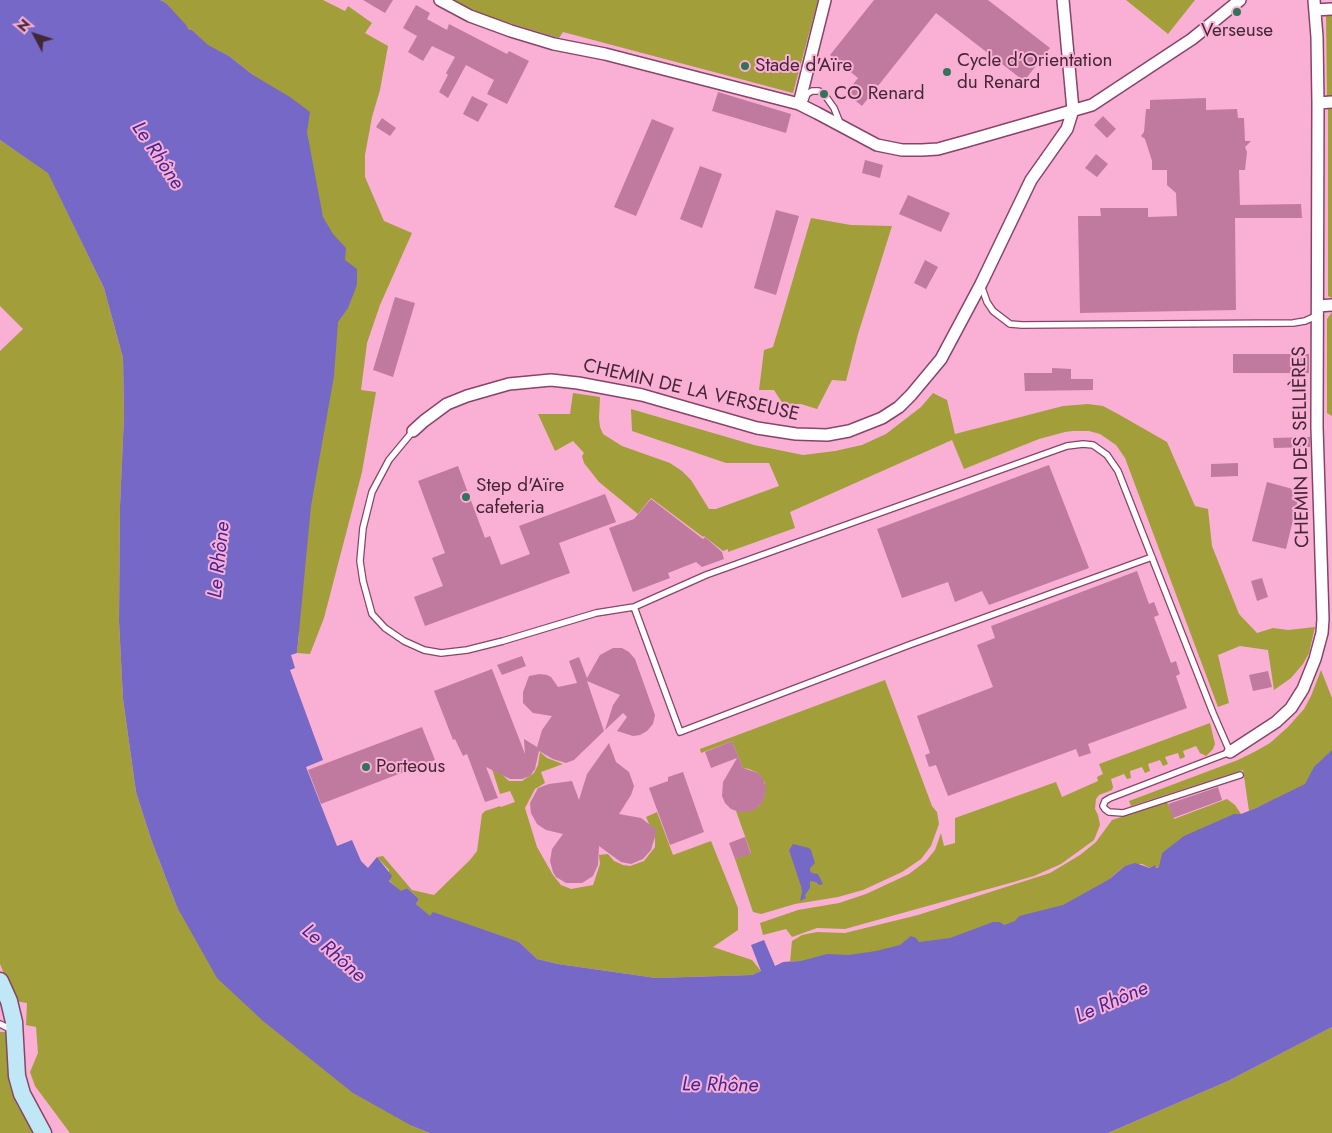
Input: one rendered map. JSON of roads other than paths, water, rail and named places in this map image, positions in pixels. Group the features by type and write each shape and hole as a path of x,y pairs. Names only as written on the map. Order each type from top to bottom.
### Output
{"street":[{"path":"440,0 487,23 554,44 605,54 802,106 877,145 902,150 938,149 1092,106 1192,39 1240,0"},
{"path":"802,106 825,0"},
{"path":"1063,0 1073,110"},
{"path":"1314,5 1332,9"},
{"name":"CHEMIN DES SELLIÈRES","path":"1230,752 1276,722 1291,708 1303,689 1322,634 1317,427 1318,37 1314,5"},
{"path":"1318,103 1332,102"},
{"name":"CHEMIN DE LA VERSEUSE","path":"413,431 447,404 467,396 509,384 550,380 578,383 642,396 756,428 780,432 810,435 849,431 882,418 911,395 940,359 981,284 1027,188 1042,163 1067,129 1073,110"},
{"path":"1318,310 1332,305"},
{"path":"0,982 8,1009 7,1028 17,1076 25,1100 43,1133"}],"lane":[{"path":"802,106 807,94 812,91 819,91 830,100 841,126"},
{"path":"981,284 987,302 993,311 1010,324 1022,326 1293,323 1305,321 1318,310"},
{"name":"CHEMIN DE LA VERSEUSE","path":"413,431 397,449 378,478 372,492 362,528 360,561 372,614 385,628 404,642 424,650 441,653 466,650 503,641 596,613 634,607 716,572 1067,446 1093,445 1107,455 1118,471 1212,713 1230,752"},
{"path":"634,607 680,732 909,645 1152,557"},
{"path":"1230,752 1110,798 1105,801 1103,806 1108,812 1123,813 1240,775"}],"water":[{"name":"Le Rhône","path":"0,0 160,0 166,3 188,29 192,30 208,45 229,56 253,75 290,97 310,112 307,132 323,217 333,234 346,248 345,260 357,269 357,285 348,308 338,322 334,376 311,506 297,653 291,655 295,668 290,670 323,760 306,767 337,846 352,840 361,861 368,868 377,857 392,876 389,881 401,891 407,888 419,899 416,904 430,916 433,912 519,942 537,959 558,964 656,978 752,975 761,971 751,945 764,940 775,966 783,962 801,961 827,954 849,955 876,951 900,945 911,936 919,942 950,938 993,922 1000,922 1004,925 1015,921 1019,916 1063,905 1108,880 1125,866 1135,863 1150,868 1155,865 1156,868 1159,867 1162,853 1184,836 1234,814 1241,814 1256,808 1305,784 1314,767 1332,750 1332,1027 1228,1081 1108,1133 430,1133 412,1126 353,1093 263,1021 217,978 177,907 151,839 136,792 123,699 119,621 120,506 124,416 123,358 104,288 48,173 0,140"},
{"path":"793,844 811,850 815,863 810,868 810,871 818,874 823,884 819,885 816,882 810,881 810,888 805,895 806,898 800,901 801,886 789,850"}],"place":[{"name":"Verseuse","path":"1237,12"},
{"name":"Stade d'Aïre","path":"745,66"},
{"name":"Cycle d'Orientation du Renard","path":"947,72"},
{"name":"CO Renard","path":"824,94"},
{"name":"Step d'Aïre cafeteria","path":"466,497"},
{"name":"Porteous","path":"366,767"}]}
